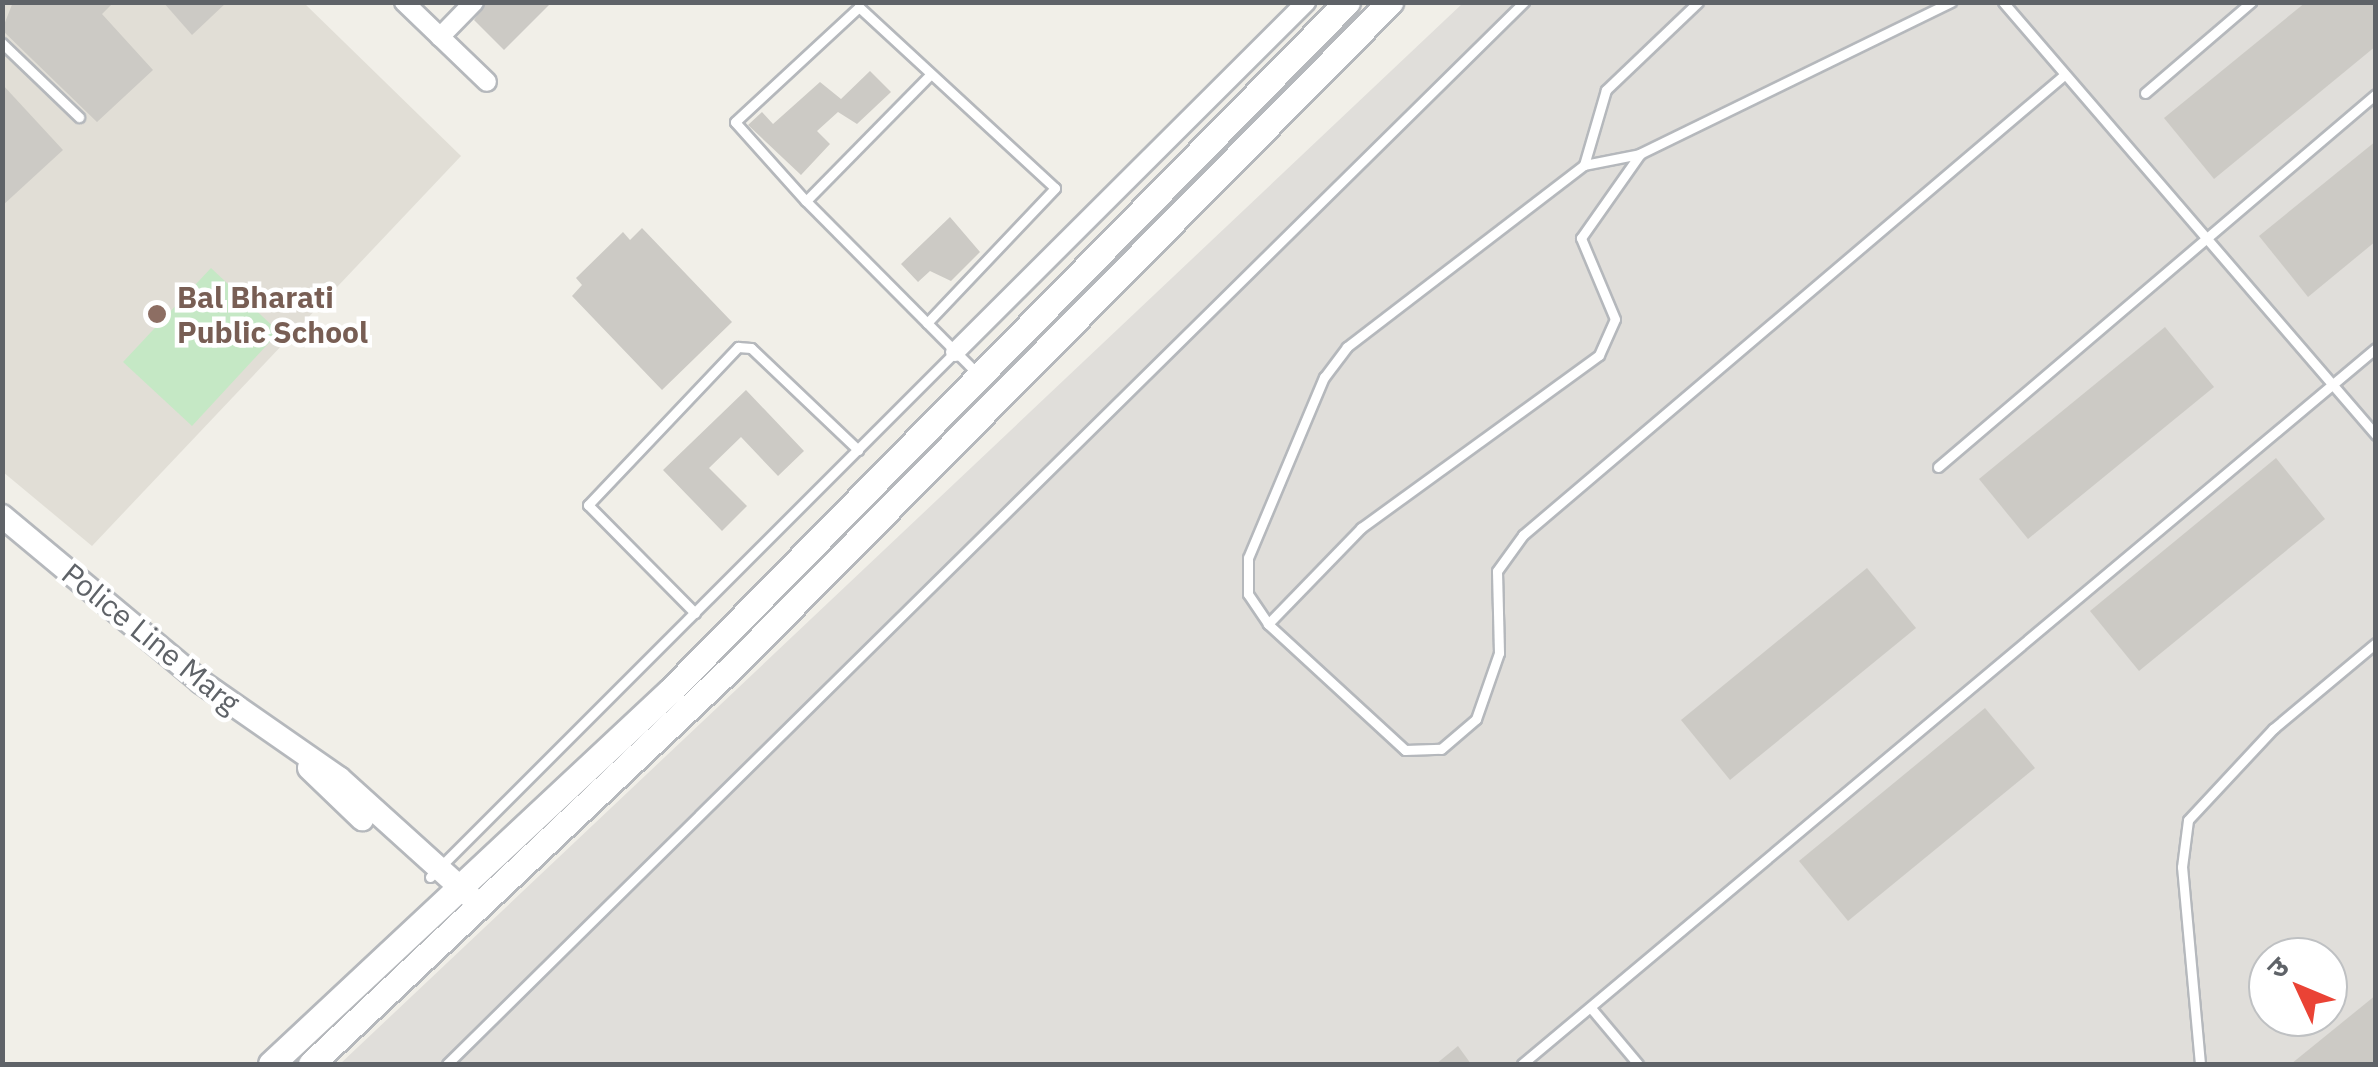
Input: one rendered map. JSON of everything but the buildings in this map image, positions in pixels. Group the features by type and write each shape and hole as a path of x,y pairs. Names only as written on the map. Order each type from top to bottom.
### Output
{"main road":[{"path":"271,1064 455,891 981,378 1348,2"},
{"path":"311,1064 478,912 1390,2"}],"street":[{"path":"404,2 487,82"},
{"path":"440,37 474,2"},
{"path":"955,352 1306,2"},
{"name":"Police Line Marg","path":"2,516 300,758 478,912"}],"lane":[{"path":"448,1064 1524,2"},
{"path":"1584,165 1606,90 1698,2"},
{"path":"1951,2 1640,154 1584,165 1347,347 1324,377 1248,558 1248,594 1268,624 1404,750 1423,754 1460,737 1490,690 1499,653 1504,555 2064,75"},
{"path":"2003,2 2329,388 2376,434"},
{"path":"2145,93 2251,2"},
{"path":"927,323 1056,193 859,6 740,111 736,126 806,201 981,378"},
{"path":"2,43 79,117"},
{"path":"806,201 931,74"},
{"path":"1938,466 2376,94"},
{"path":"1268,624 1360,528 1599,355 1616,318 1581,238 1640,154"},
{"path":"695,614 588,506 738,347 752,348 858,450"},
{"path":"1522,1064 2376,348"},
{"path":"435,873 955,352"},
{"path":"2200,1064 2182,866 2188,820 2272,730 2376,643"},
{"path":"1592,1008 1638,1064"}],"shaded area":[{"name":"Bal Bharati Public School","path":"2,3 304,3 461,156 92,546 3,472"},
{"path":"1463,3 2375,3 2375,1064 340,1064"}],"green space":[{"path":"211,268 279,332 192,426 123,362"}],"place":[{"name":"Bal Bharati Public School","path":"157,314"}]}
